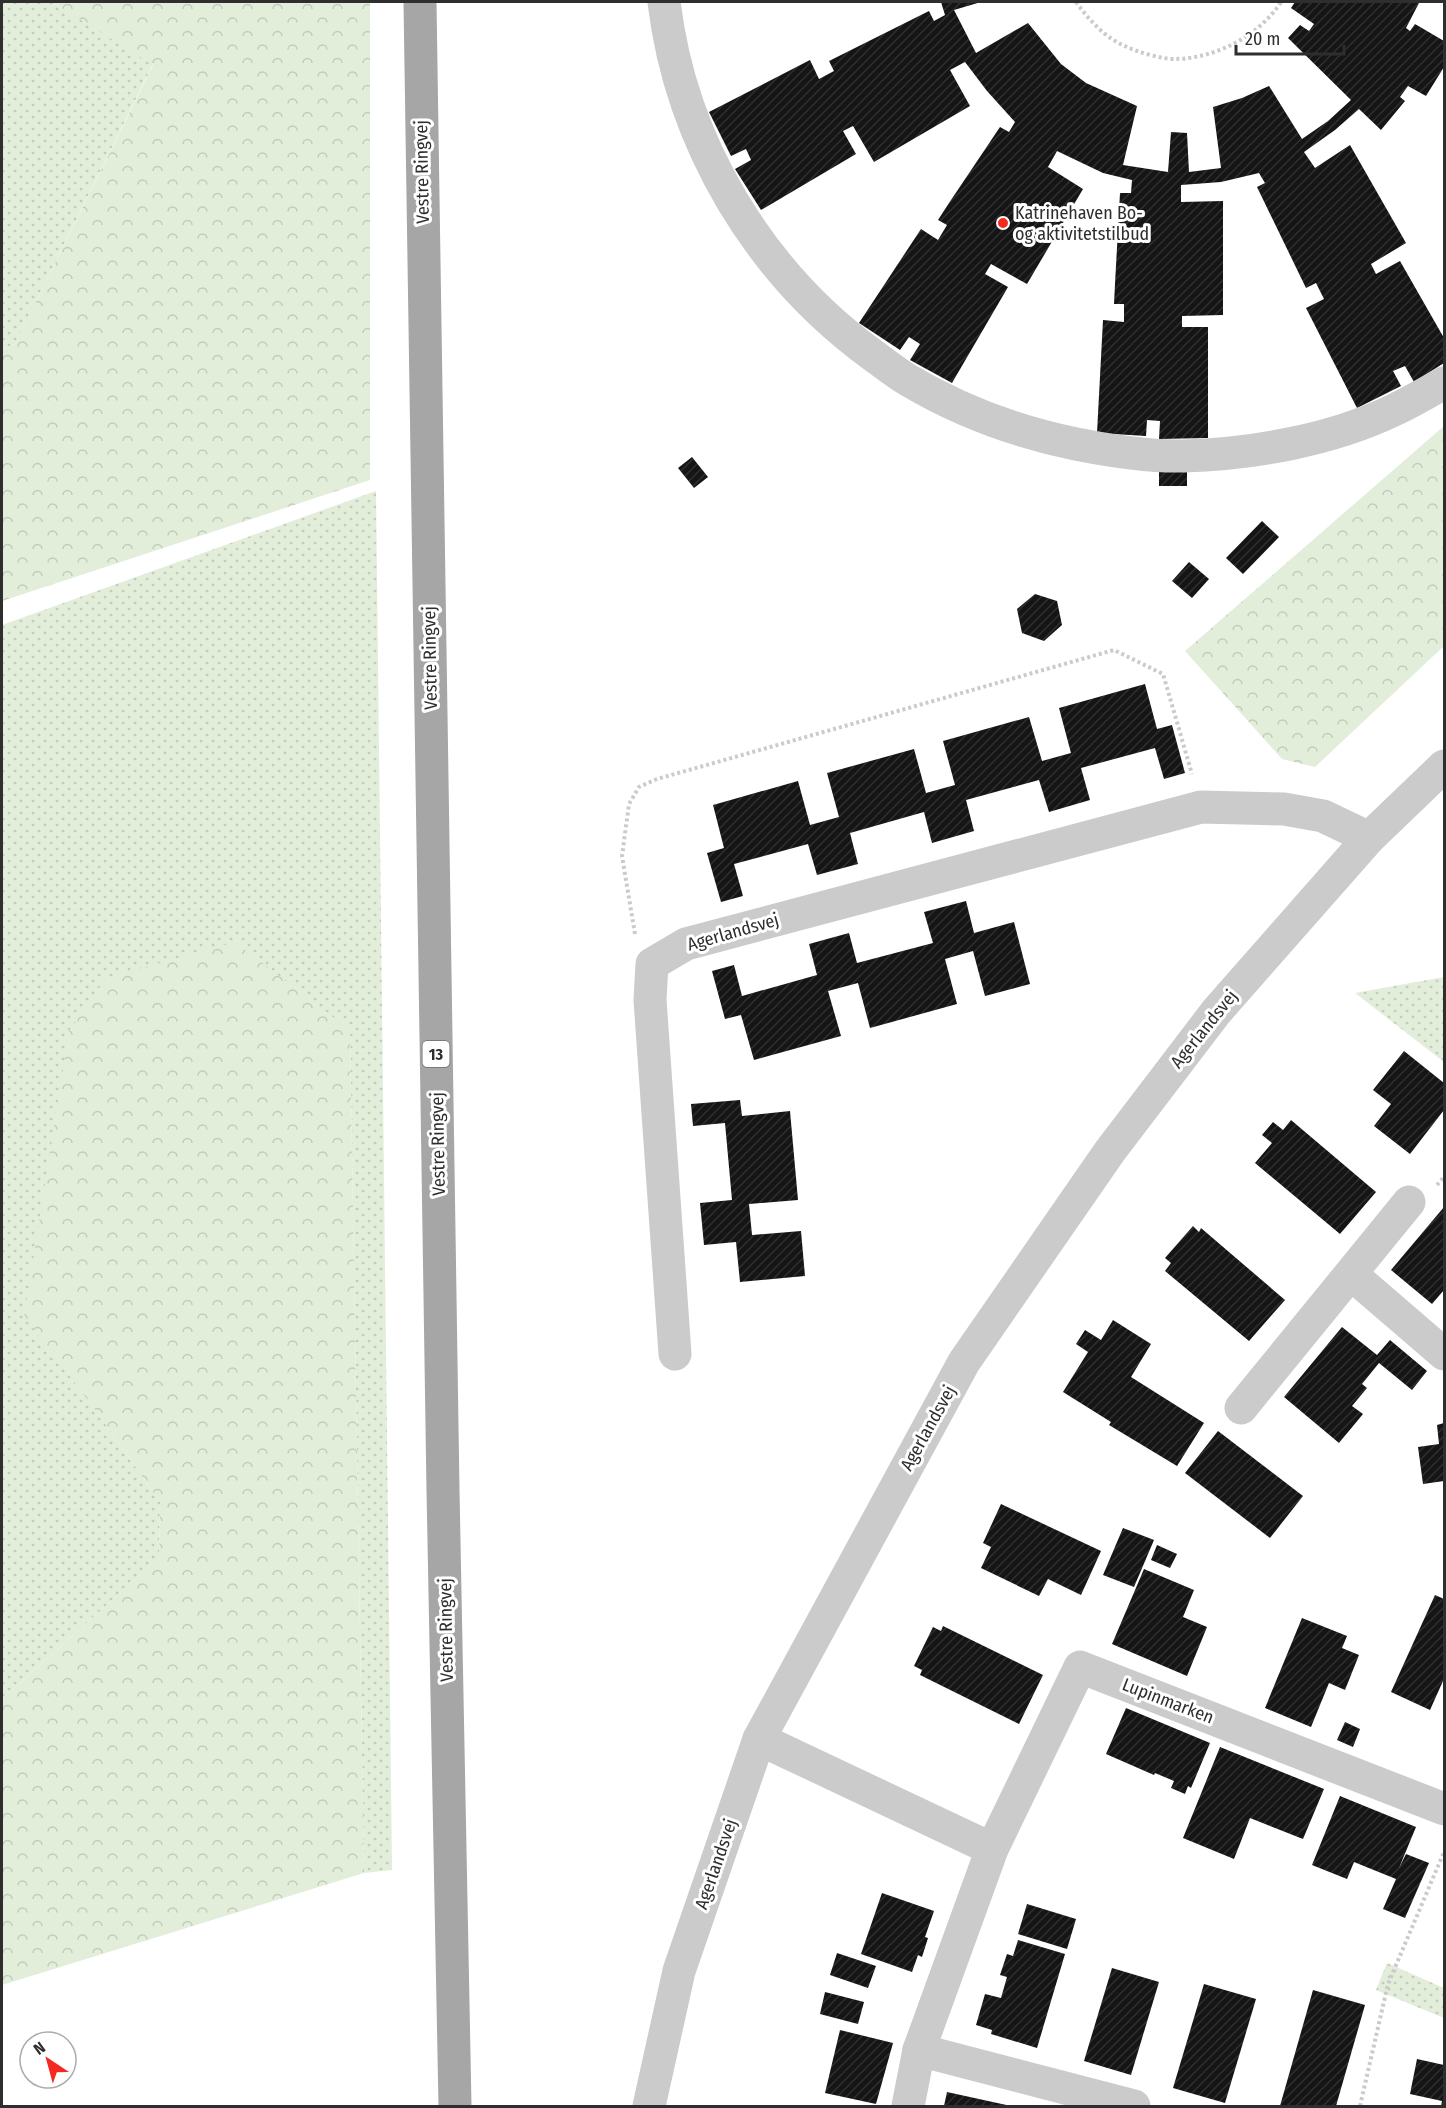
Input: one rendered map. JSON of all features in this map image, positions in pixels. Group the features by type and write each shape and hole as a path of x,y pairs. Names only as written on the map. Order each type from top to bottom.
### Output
{"main road":[{"name":"Vestre Ringvej","path":"420,2 455,2106"}],"street":[{"path":"664,2 668,32 686,102 713,168 750,231 795,287 848,337 907,379 971,412 1039,436 1110,451 1182,456 1254,450 1325,435 1393,410 1444,383"},
{"name":"Agerlandsvej","path":"649,2106 679,1971 759,1739 964,1362 1110,1151 1216,1012 1368,838 1444,766"},
{"name":"Agerlandsvej","path":"652,964 686,944 1201,807 1284,809 1323,816 1368,838"},
{"path":"652,964 650,1000 675,1354"},
{"path":"1241,1408 1409,1202"},
{"path":"1351,1274 1444,1354"},
{"name":"Lupinmarken","path":"908,2106 919,2050 992,1849 1080,1667 1444,1809"},
{"path":"759,1739 992,1849"},
{"path":"919,2050 1134,2106"}],"path":[{"path":"1076,2 1086,15 1114,40 1127,47 1173,60 1200,56 1233,45 1257,29 1281,2"},
{"path":"652,964 633,931 622,856 628,804 639,787 668,776 1114,650 1163,674 1201,807"},
{"path":"1360,2106 1388,1984 1444,1852"}],"green space":[{"path":"2,2 52,2 153,64 15,344 2,349"},
{"path":"52,2 370,2 370,480 2,601 2,349 15,344 153,65"},
{"path":"1444,426 1444,646 1315,767 1282,759 1185,651"},
{"path":"376,491 392,1870 364,1873 350,1030 97,1412 160,1502 159,1558 2,1699 2,625"},
{"path":"235,942 350,1030 364,1873 2,1985 2,1699 159,1558 160,1502 97,1412 24,1317 69,1031 106,978"},
{"path":"1444,977 1444,1062 1355,993"},
{"path":"1387,1963 1444,1988 1444,2018 1376,1990"}],"building":[{"name":"Katrinehaven Bo- og aktivitetstilbud","path":"941,2 981,2 954,10 976,53 1028,23 1061,64 1086,83 1137,106 1123,165 1168,172 1171,132 1187,133 1189,172 1221,168 1213,107 1269,86 1302,139 1328,121 1351,100 1288,38 1300,25 1309,31 1314,24 1291,8 1295,2 1419,3 1406,28 1410,31 1415,24 1444,41 1444,67 1426,96 1408,86 1400,97 1405,101 1381,130 1359,109 1304,152 1315,168 1350,145 1406,243 1371,264 1376,274 1400,261 1444,338 1444,363 1414,382 1405,366 1393,371 1401,386 1357,408 1306,308 1324,299 1316,283 1306,288 1257,187 1265,183 1259,173 1221,182 1181,185 1181,202 1223,201 1223,315 1182,316 1182,327 1208,327 1208,438 1159,439 1160,421 1147,420 1146,436 1097,433 1103,320 1124,322 1124,304 1114,304 1120,193 1131,193 1132,180 1103,173 1057,151 1048,167 1083,189 1027,284 991,264 985,274 1008,287 952,383 910,360 920,344 909,337 900,350 859,323 921,229 938,240 947,225 938,220 949,203 1000,127 1009,132 1015,122 965,62 950,70 970,106 874,162 853,126 843,131 856,154 761,210 735,169 751,160 746,149 731,156 709,112 810,60 819,79 834,71 829,61 929,11 934,21 945,15"},
{"path":"692,457 708,477 694,488 678,468"},
{"path":"1187,468 1187,486 1159,486 1159,469"},
{"path":"1262,521 1279,537 1243,574 1226,558"},
{"path":"1189,562 1209,579 1192,598 1172,581"},
{"path":"1035,594 1057,601 1062,625 1044,641 1022,633 1017,609"},
{"path":"1145,684 1157,729 1172,725 1185,773 1164,779 1155,748 1081,768 1090,800 1049,812 1039,780 966,800 974,831 932,843 924,812 850,833 858,864 817,875 808,844 734,864 743,896 721,902 707,853 724,848 713,805 798,781 810,825 839,817 827,773 914,749 926,793 955,785 943,741 1029,717 1042,761 1071,753 1059,708"},
{"path":"966,901 974,933 1014,922 1030,984 985,996 973,951 945,959 957,1004 870,1028 858,983 828,991 841,1036 754,1060 741,1015 725,1019 712,971 734,965 742,996 817,975 809,944 849,933 857,963 933,943 924,912"},
{"path":"1404,1051 1444,1083 1444,1110 1410,1154 1374,1126 1391,1104 1373,1090"},
{"path":"740,1100 742,1116 790,1111 798,1200 749,1204 752,1235 801,1231 805,1276 740,1282 736,1242 704,1245 700,1203 732,1200 725,1123 693,1126 691,1104"},
{"path":"1291,1120 1376,1192 1340,1234 1255,1163 1272,1143 1262,1135 1273,1122 1283,1130"},
{"path":"1444,1207 1444,1290 1432,1304 1391,1270"},
{"path":"1193,1226 1199,1232 1201,1228 1285,1300 1249,1341 1165,1271 1171,1263 1165,1258"},
{"path":"1113,1320 1151,1344 1131,1377 1204,1423 1177,1466 1109,1425 1111,1422 1063,1392 1088,1352 1076,1344 1085,1330 1101,1340"},
{"path":"1342,1327 1377,1355 1390,1340 1427,1371 1412,1390 1379,1363 1362,1384 1367,1388 1352,1406 1363,1414 1339,1443 1284,1397"},
{"path":"1444,1423 1444,1481 1423,1484 1418,1447 1439,1444 1437,1425"},
{"path":"1218,1431 1303,1496 1270,1538 1185,1473"},
{"path":"1001,1504 1101,1551 1081,1595 1048,1579 1039,1596 981,1568 991,1547 983,1543"},
{"path":"1123,1528 1154,1540 1134,1587 1103,1575"},
{"path":"1157,1545 1177,1554 1170,1568 1151,1560"},
{"path":"1144,1569 1194,1590 1183,1617 1207,1627 1187,1676 1112,1644"},
{"path":"1435,1595 1444,1599 1444,1682 1430,1710 1391,1692"},
{"path":"1302,1618 1347,1636 1342,1648 1359,1655 1345,1690 1329,1683 1311,1727 1265,1708"},
{"path":"943,1626 1043,1675 1019,1724 920,1675 922,1670 914,1666 933,1627 941,1631"},
{"path":"1126,1708 1210,1743 1191,1788 1188,1786 1185,1794 1171,1788 1174,1781 1155,1773 1154,1775 1106,1754"},
{"path":"1345,1722 1360,1729 1353,1747 1337,1740"},
{"path":"1220,1747 1324,1789 1303,1839 1250,1818 1234,1859 1183,1838"},
{"path":"1340,1796 1416,1827 1399,1868 1406,1854 1429,1863 1405,1918 1383,1909 1396,1879 1354,1862 1347,1879 1312,1865"},
{"path":"882,1893 934,1911 925,1937 928,1938 922,1957 918,1955 912,1972 861,1954"},
{"path":"1027,1904 1076,1919 1067,1949 1018,1934"},
{"path":"1018,1940 1065,1954 1037,2048 991,2034 992,2030 976,2025 985,1994 1001,1998 1007,1977 1000,1975 1007,1954 1013,1956"},
{"path":"837,1953 876,1966 868,1988 830,1975"},
{"path":"1112,1968 1159,1982 1131,2075 1084,2061"},
{"path":"1204,1984 1256,1999 1225,2103 1173,2088"},
{"path":"1313,1990 1365,2005 1336,2106 1280,2106"},
{"path":"825,1992 864,2002 858,2024 820,2014"},
{"path":"840,2030 893,2043 876,2104 825,2093"},
{"path":"1417,2059 1444,2065 1444,2106 1441,2106 1442,2101 1410,2094"},
{"path":"947,2092 1011,2106 944,2106"}],"place":[{"name":"Katrinehaven Bo- og aktivitetstilbud","path":"1003,223"}]}
